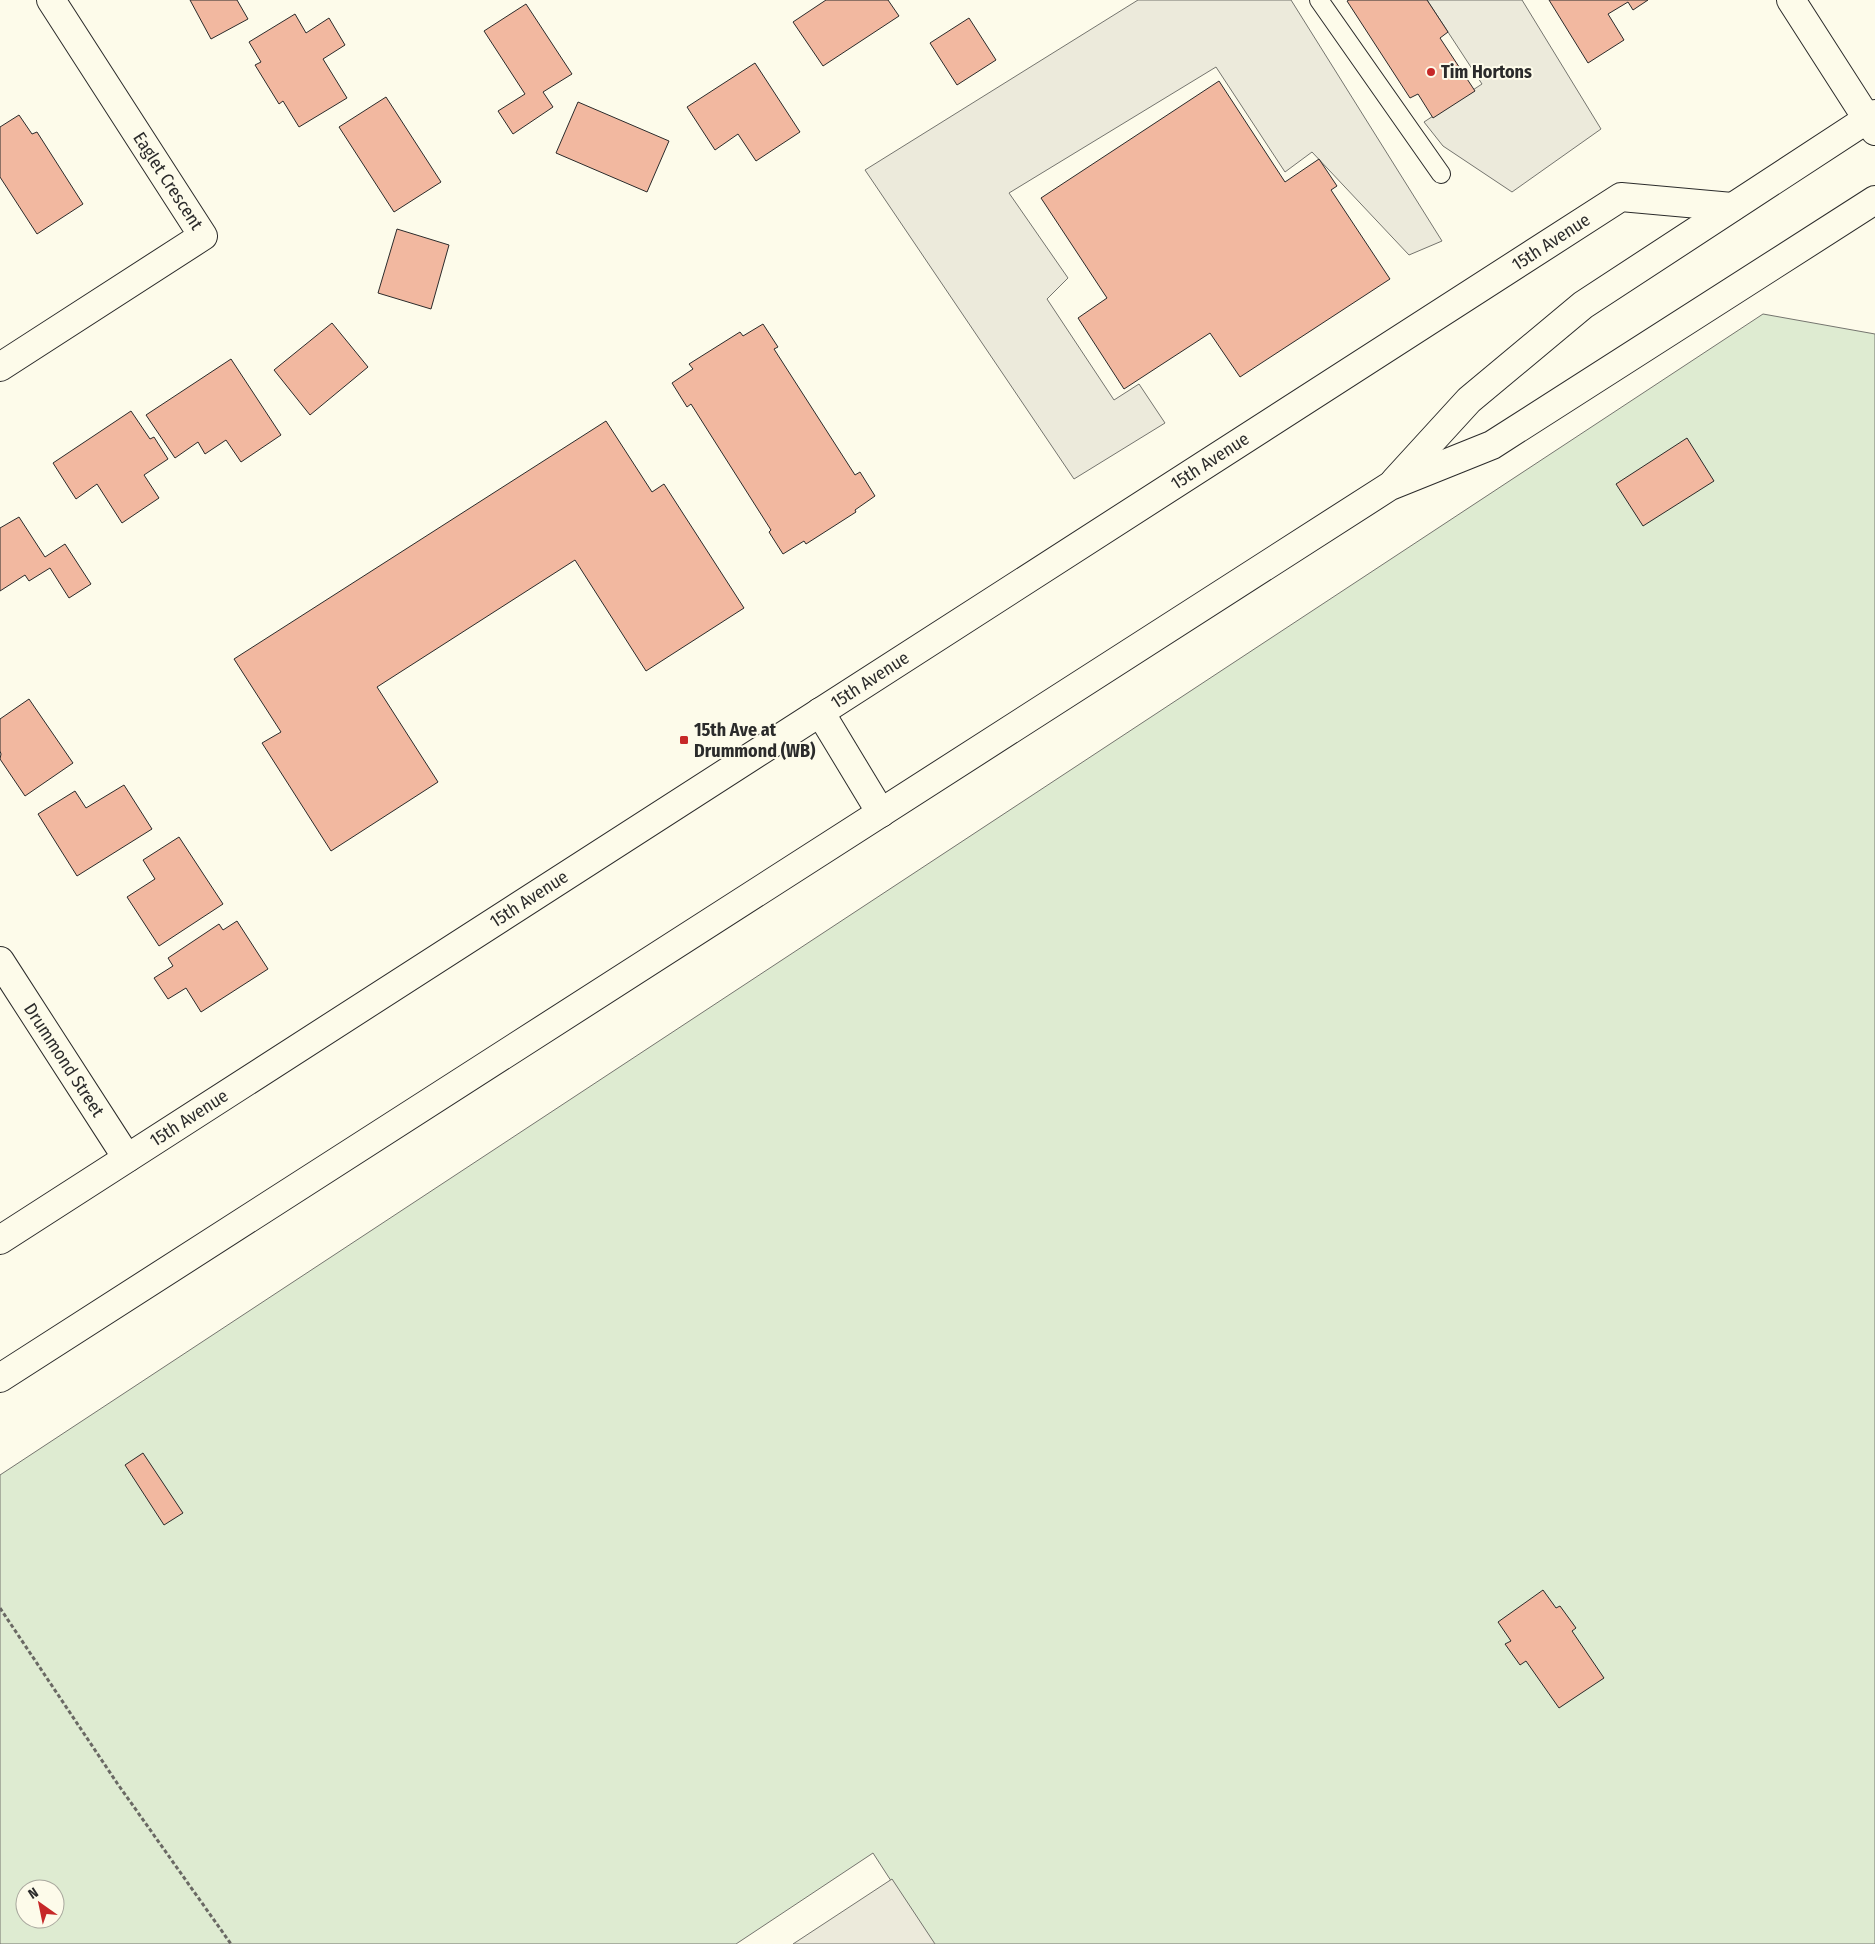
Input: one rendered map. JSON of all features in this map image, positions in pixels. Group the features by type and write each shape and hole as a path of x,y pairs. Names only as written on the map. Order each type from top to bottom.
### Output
{"main road":[{"name":"Eaglet Crescent","path":"0,367 203,236 51,0"},
{"path":"1390,486 1469,400 1583,305 1732,207 1872,121 1791,0"},
{"name":"15th Avenue","path":"0,1240 1621,197 1732,207"},
{"path":"0,1378 1390,486 1492,445 1875,200"},
{"path":"820,712 881,813"},
{"name":"Drummond Street","path":"0,961 127,1158"}],"lane":[{"path":"1319,0 1441,174"}],"path":[{"path":"0,1608 117,1783 232,1944"}],"green space":[{"path":"1763,314 1875,334 1875,1944 932,1944 873,1853 736,1944 0,1944 0,1475"}],"shaded area":[{"path":"1138,0 1291,0 1442,241 1409,255 1312,152 1285,172 1216,67 1009,193 1068,278 1047,299 1114,400 1139,384 1165,423 1074,479 865,170"},
{"path":"1427,0 1522,0 1601,129 1512,192 1443,146 1424,122 1482,84"},
{"path":"892,1879 935,1944 793,1944"}],"building":[{"path":"190,0 237,0 248,19 211,39"},
{"path":"826,0 888,0 899,16 823,66 793,22"},
{"path":"1427,0 1448,32 1440,38 1475,91 1433,118 1418,94 1410,98 1347,1"},
{"path":"1549,0 1648,0 1633,10 1628,2 1608,14 1624,40 1588,63"},
{"path":"526,4 572,74 543,92 553,107 513,134 498,111 525,94 484,31"},
{"path":"295,14 306,33 329,18 345,45 323,59 347,98 299,127 283,101 279,104 255,65 261,62 249,42"},
{"path":"969,18 996,60 957,85 930,43"},
{"path":"755,63 800,132 756,161 738,134 715,150 687,107"},
{"path":"1219,81 1285,182 1319,159 1337,186 1331,190 1390,279 1240,377 1210,333 1124,389 1078,318 1107,298 1041,198"},
{"path":"386,97 441,182 394,212 339,127"},
{"path":"578,102 669,141 647,192 556,153"},
{"path":"19,115 32,134 37,132 83,204 37,234 0,177 0,127"},
{"path":"397,229 449,245 431,309 378,293"},
{"path":"332,323 368,367 310,415 274,370"},
{"path":"763,324 778,347 774,349 855,475 860,472 875,496 855,510 856,512 806,544 804,541 783,554 769,532 771,530 691,404 687,407 672,383 693,369 689,364 740,332 743,336"},
{"path":"231,359 281,435 241,462 226,440 205,454 198,442 175,458 146,415"},
{"path":"131,411 150,439 154,437 168,459 144,475 159,498 122,523 97,484 76,499 53,463"},
{"path":"606,421 652,492 664,484 744,608 646,671 575,560 377,687 438,782 331,851 262,743 281,732 234,659"},
{"path":"1687,438 1714,481 1643,526 1616,484"},
{"path":"19,517 45,557 65,544 91,584 69,598 50,568 29,581 25,575 0,591 0,528"},
{"path":"29,699 73,763 25,796 0,759 0,719"},
{"path":"124,785 152,829 77,876 38,814 75,791 86,808"},
{"path":"179,837 223,904 159,946 127,897 155,879 143,860"},
{"path":"237,921 268,969 201,1012 186,988 168,999 154,978 173,966 168,958 219,924 223,930"},
{"path":"143,1453 183,1513 164,1525 125,1465"},
{"path":"1543,1590 1556,1608 1560,1606 1576,1628 1572,1631 1604,1678 1559,1708 1526,1661 1520,1665 1505,1644 1511,1641 1498,1622"}],"place":[{"name":"Tim Hortons","path":"1431,72"},
{"name":"15th Ave at Drummond (WB)","path":"684,740"}]}
